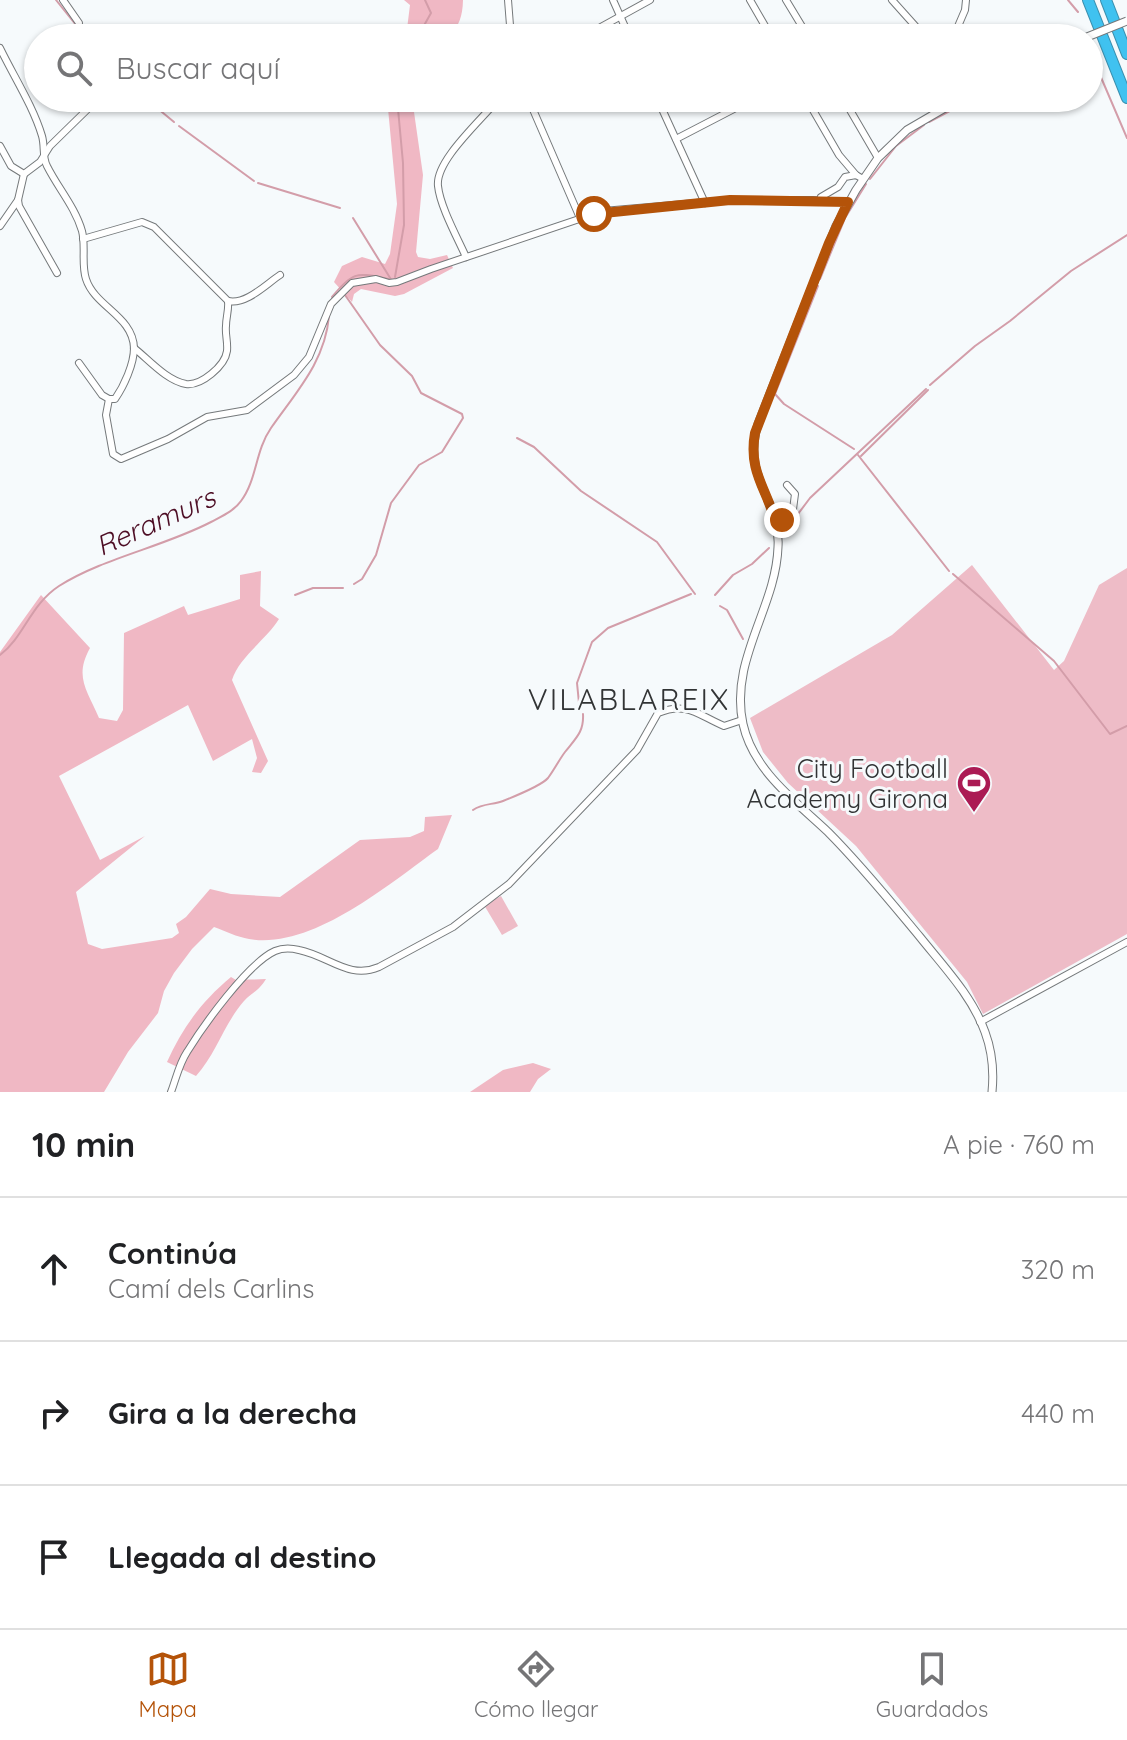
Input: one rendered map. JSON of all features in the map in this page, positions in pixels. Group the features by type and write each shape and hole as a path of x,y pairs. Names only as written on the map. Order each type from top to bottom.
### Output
{"highway":[{"path":"1088,0 1098,24"},
{"path":"1106,0 1127,54"},
{"path":"1103,38 1127,98"}],"street":[{"path":"63,0 79,24"},
{"path":"508,0 510,24"},
{"path":"613,0 624,24"},
{"path":"606,24 650,0"},
{"path":"750,0 764,24"},
{"path":"786,0 801,24"},
{"path":"892,0 913,24"},
{"path":"959,24 966,0"},
{"path":"1103,31 1127,21"},
{"path":"0,48 24,98"},
{"path":"31,112 42,136 45,164 76,217 83,239 86,279 100,301 122,320 134,348 176,381 189,385 204,379 227,355 225,324 228,301"},
{"path":"0,226 18,200 24,174 40,162 85,112"},
{"path":"466,257 439,191 438,174 487,112"},
{"path":"534,112 580,218"},
{"path":"663,112 705,203"},
{"path":"676,139 728,112"},
{"path":"814,112 839,155 859,177"},
{"path":"851,112 878,158"},
{"path":"934,112 907,130 878,158 859,177 845,201 755,433 755,472 776,523 779,542 775,567 741,682 742,720 749,742 770,776 846,851 962,988 980,1022 991,1057 992,1092"},
{"path":"0,146 11,166"},
{"path":"839,155 842,172 838,195 845,201"},
{"path":"0,164 24,174"},
{"path":"813,200 825,196 845,177 859,177"},
{"path":"18,200 57,273"},
{"path":"109,399 106,415 113,454 121,459 128,458 207,417 253,406 302,367 315,345 325,314 345,289 360,280 376,279 389,283 406,280 603,211 705,203 845,201"},
{"path":"83,239 142,222 154,227 228,301 236,303 280,275"},
{"path":"79,363 102,395 115,399 125,382 134,348"},
{"path":"776,523 792,517 795,494 787,485"},
{"path":"171,1092 185,1054 208,1022 252,967 273,952 297,949 355,972 368,972 379,967 453,927 509,884 637,750 658,713 680,707 724,726 742,720"},
{"path":"980,1022 1127,942"}],"shaded area":[{"path":"404,0 463,0 458,24 408,24 410,5"},
{"path":"388,112 414,112 423,175 416,252 418,257 430,259 447,255 453,268 404,294 395,296 361,289 354,294 352,302 334,282 342,266 362,257 385,264 390,254 397,204"},
{"name":"City Football Academy Girona","path":"972,565 1054,670 1064,661 1099,585 1127,568 1127,934 983,1014 967,982 856,846 788,783 763,752 750,718 892,635"},
{"path":"261,571 260,606 279,619 240,664 232,680 268,761 261,773 252,772 257,758 252,739 213,761 188,705 59,776 100,860 145,836 76,892 88,944 102,949 172,938 179,933 176,924 210,889 231,894 280,897 360,840 410,837 424,831 425,817 452,815 438,849 373,896 324,925 273,940 249,939 214,927 174,973 164,991 158,1013 128,1052 104,1092 0,1092 0,652 41,595 90,648 83,667 84,683 99,718 117,721 123,710 124,633 184,606 188,615 240,599 240,575"},
{"path":"501,896 518,926 502,935 484,905"},
{"path":"231,977 236,980 266,979 237,1010 196,1076 167,1062 194,1016"},
{"path":"533,1063 551,1069 538,1079 530,1092 470,1092 503,1070"}],"waterway":[{"path":"56,0 75,24"},
{"name":"Reramurs","path":"425,0 431,13 425,24"},
{"path":"1068,0 1078,12"},
{"path":"1103,82 1127,138"},
{"path":"162,112 174,122"},
{"name":"Reramurs","path":"395,277 404,225 398,112"},
{"path":"929,122 948,112"},
{"path":"870,179 896,146 924,125"},
{"path":"179,126 254,181"},
{"path":"258,183 340,208"},
{"path":"820,279 845,218 866,184"},
{"path":"353,218 392,281"},
{"path":"930,385 1071,271 1127,235"},
{"name":"Reramurs","path":"332,297 346,282 357,276 389,279"},
{"path":"818,286 775,394 784,404 854,449"},
{"path":"345,295 380,345 412,376 421,393 462,414 463,418 442,452 419,465 391,503 376,555 362,579 354,584"},
{"name":"Reramurs","path":"0,655 41,602 59,586 95,568 192,531 238,505 250,484 266,437 322,348 329,316"},
{"path":"795,518 810,498 926,389"},
{"path":"861,456 928,390"},
{"path":"517,438 534,447 581,491 657,542 695,594"},
{"path":"858,455 949,571"},
{"path":"784,532 788,527"},
{"path":"715,595 733,575 752,564 769,548"},
{"path":"953,574 1054,661 1110,734 1127,726"},
{"path":"295,595 313,588 343,588"},
{"path":"579,703 577,683 592,642 608,628 691,594"},
{"path":"720,606 727,610 743,639"},
{"path":"473,810 508,799 545,781 578,734 583,714"}],"place":[{"name":"City Football Academy Girona","path":"974,814"}],"district":[{"name":"VILABLAREIX","path":"629,699"}],"route":[{"path":"594,214 730,200 848,202 755,433 755,472 776,523 782,520"}]}
